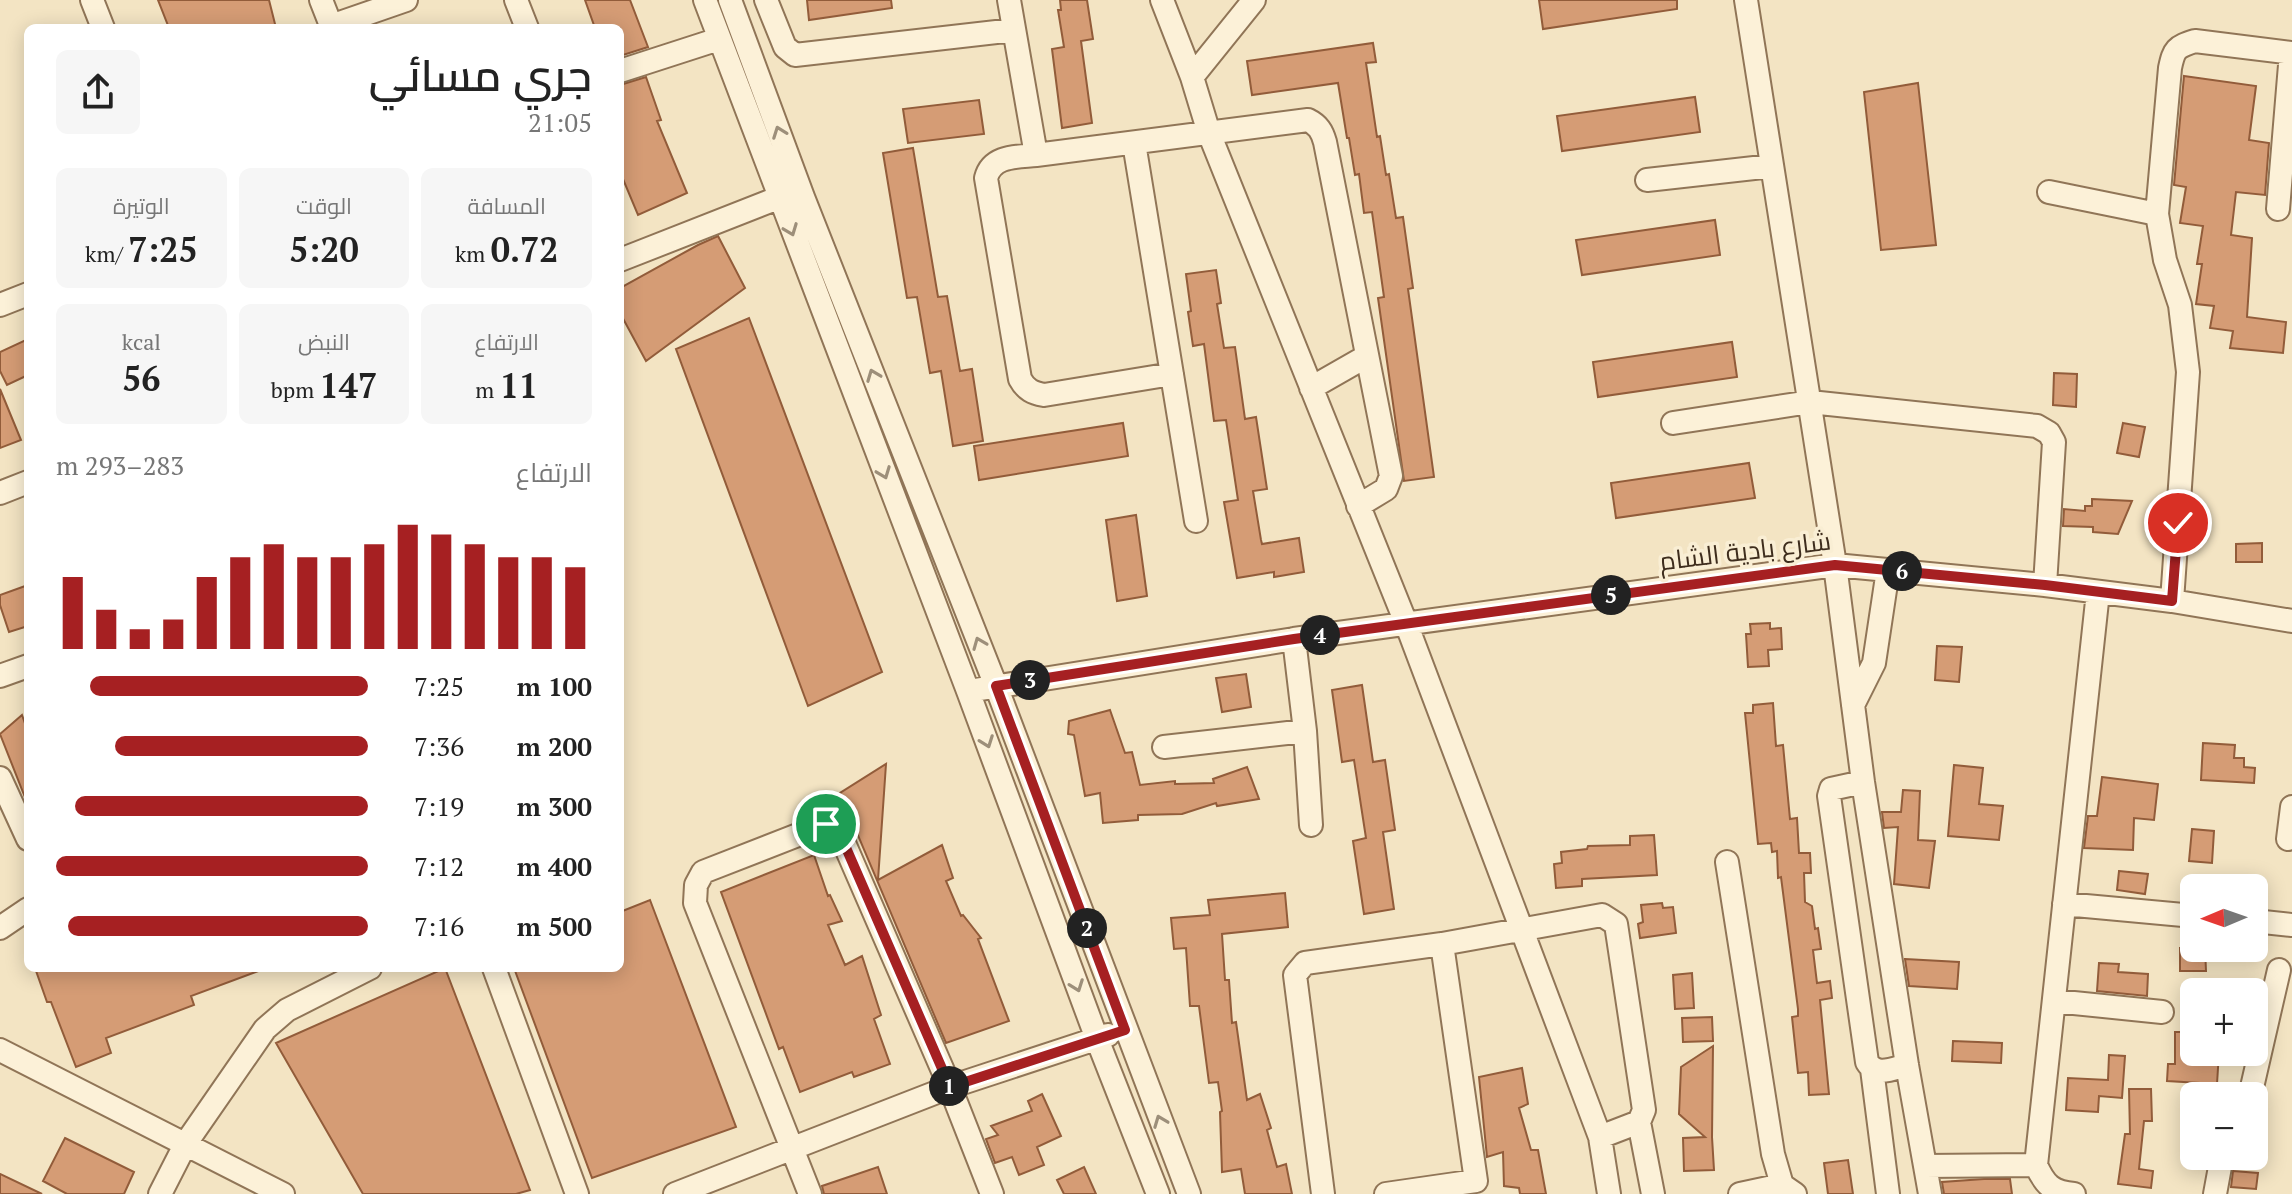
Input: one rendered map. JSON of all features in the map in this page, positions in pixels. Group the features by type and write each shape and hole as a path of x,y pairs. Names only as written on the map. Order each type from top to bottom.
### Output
{"street":[{"path":"92,0 101,24"},
{"path":"321,0 330,24"},
{"path":"339,24 406,0"},
{"path":"516,0 525,24"},
{"path":"705,0 1158,1194"},
{"path":"730,0 803,197 996,686 1189,1194"},
{"path":"766,0 785,47 795,55 1014,30"},
{"path":"1009,0 1036,155"},
{"path":"1162,0 1192,77 1209,133 1406,623 1522,928 1600,1137 1609,1194"},
{"path":"1192,77 1254,0"},
{"path":"1746,0 1835,565 1863,782 1930,1194"},
{"path":"624,70 719,39"},
{"path":"2172,601 2188,372 2180,305 2165,260 2157,214 2170,68 2174,51 2183,45 2207,41 2291,53 2278,209"},
{"path":"1172,374 1044,395 1032,393 1023,385 987,172 998,160 1308,120 1323,133 1391,476 1386,489 1358,506"},
{"path":"1134,143 1196,521"},
{"path":"1647,180 1772,166"},
{"path":"2049,192 2157,214"},
{"path":"624,258 778,198"},
{"path":"0,305 24,296"},
{"path":"1311,388 1367,356"},
{"path":"1673,423 1810,402 2037,426 2049,433 2054,442 2045,585"},
{"path":"868,432 891,422"},
{"path":"0,493 24,484"},
{"name":"شارع بادية الشام","path":"968,691 1294,639 1835,565 2045,585 2172,601 2292,621"},
{"path":"1853,705 1874,663 1888,570"},
{"path":"2074,1194 2053,1191 2045,1184 2036,1165 2098,592"},
{"path":"1294,639 1305,731 1311,825"},
{"path":"0,676 24,667"},
{"path":"1164,747 1305,731"},
{"path":"0,778 24,830"},
{"path":"1863,782 1836,786 1829,796 1867,1062 1878,1072 1907,1065"},
{"path":"2288,839 2292,807"},
{"path":"810,1194 695,903 696,885 703,872 817,826 837,827 950,1087 992,1194"},
{"path":"1727,862 1773,1154 1789,1189 1740,1194"},
{"path":"2064,904 2180,915"},
{"path":"0,928 24,912"},
{"path":"1323,1194 1295,975 1305,963 1442,944 1602,915 1616,924 1644,1110 1639,1122 1653,1194"},
{"path":"2268,922 2292,925"},
{"path":"1386,1194 1476,1188 1442,944"},
{"path":"2253,1082 2279,970"},
{"path":"160,1194 186,1143 265,1029 287,1010 362,972"},
{"path":"495,972 577,1194"},
{"path":"2054,1001 2162,1012"},
{"path":"675,1194 950,1087 1125,1030"},
{"path":"0,1050 283,1194"},
{"path":"1872,1069 1888,1194"},
{"path":"1600,1137 1639,1122"},
{"path":"1925,1166 2036,1165"},
{"path":"2215,1194 2219,1170"}],"building":[{"path":"158,0 269,0 275,24 167,24"},
{"path":"585,0 630,0 648,47 624,55 624,24 594,24"},
{"path":"807,0 891,0 892,8 809,20"},
{"path":"1060,0 1087,0 1093,39 1081,41 1092,123 1062,128 1052,49 1064,47 1058,10 1061,10"},
{"path":"1539,0 1677,0 1677,9 1543,29"},
{"path":"1373,43 1376,62 1366,63 1377,137 1380,136 1386,175 1389,174 1396,218 1403,217 1413,288 1408,289 1434,477 1404,481 1378,298 1384,297 1372,212 1364,213 1359,174 1355,175 1338,83 1252,95 1247,61"},
{"path":"2184,76 2256,86 2249,140 2269,143 2265,195 2236,192 2231,235 2252,238 2247,317 2286,322 2283,353 2230,348 2233,331 2210,328 2214,306 2196,304 2202,264 2197,264 2203,226 2180,223 2186,187 2174,185"},
{"path":"646,77 661,120 657,121 687,193 638,215 624,182 624,84"},
{"path":"1918,83 1936,245 1881,250 1864,92"},
{"path":"1695,97 1700,132 1562,151 1557,116"},
{"path":"979,100 984,134 908,143 903,109"},
{"path":"913,148 938,297 947,296 960,371 972,369 983,441 953,446 941,371 930,373 917,297 907,298 883,153"},
{"path":"1715,220 1720,255 1582,275 1576,240"},
{"path":"718,236 745,288 646,361 624,320 624,286"},
{"path":"1216,270 1221,303 1217,304 1224,348 1235,347 1245,419 1256,417 1267,489 1253,491 1262,544 1299,538 1304,572 1274,577 1274,572 1237,578 1224,502 1238,500 1226,420 1214,421 1204,344 1193,346 1188,312 1191,311 1186,274"},
{"path":"749,318 882,672 808,706 676,349"},
{"path":"24,341 24,377 7,385 0,371 0,352"},
{"path":"1732,342 1737,377 1598,397 1593,362"},
{"path":"2054,373 2077,374 2076,407 2053,405"},
{"path":"0,389 21,440 0,448"},
{"path":"1123,423 1128,456 979,480 974,446"},
{"path":"2123,423 2145,427 2139,457 2117,453"},
{"path":"1749,463 1755,498 1616,518 1611,483"},
{"path":"2092,499 2132,501 2118,534 2093,532 2093,527 2063,526 2064,509 2085,511 2085,506 2092,506"},
{"path":"1136,515 1147,596 1117,601 1106,520"},
{"path":"2262,543 2262,562 2236,562 2236,544"},
{"path":"24,586 24,627 9,632 0,595"},
{"path":"1770,623 1770,629 1781,628 1782,649 1768,650 1769,666 1748,667 1746,634 1751,634 1750,624"},
{"path":"1937,646 1962,647 1959,682 1935,680"},
{"path":"1246,674 1251,707 1222,712 1216,678"},
{"path":"1362,685 1373,762 1385,760 1395,830 1383,832 1394,909 1364,914 1353,841 1366,838 1354,760 1342,762 1332,690"},
{"path":"1773,703 1776,746 1783,745 1790,819 1797,818 1799,853 1810,853 1811,873 1804,873 1805,902 1812,906 1815,929 1818,928 1821,949 1813,950 1817,983 1830,981 1832,998 1820,1000 1829,1094 1809,1095 1808,1072 1798,1073 1792,1017 1798,1016 1798,1009 1781,877 1778,878 1777,851 1772,852 1771,843 1758,844 1745,713 1753,713 1753,705"},
{"path":"1110,710 1125,753 1132,752 1140,785 1175,781 1175,784 1214,783 1213,779 1247,767 1259,799 1217,806 1216,803 1182,814 1138,815 1138,820 1103,823 1100,793 1085,796 1074,735 1068,734 1069,721"},
{"path":"22,715 24,795 0,734"},
{"path":"2203,743 2235,745 2234,758 2244,758 2244,767 2255,768 2254,783 2201,780"},
{"path":"886,764 878,880 942,845 953,878 946,881 961,916 981,938 978,939 1009,1021 946,1043 840,793"},
{"path":"1954,765 1983,768 1979,804 2003,806 1999,840 1948,836"},
{"path":"2102,777 2158,784 2154,820 2134,818 2133,850 2084,848 2088,816 2097,816"},
{"path":"1903,790 1920,791 1918,840 1935,841 1929,888 1894,884 1898,827 1884,828 1882,812 1901,812"},
{"path":"2192,829 2214,831 2212,863 2189,861"},
{"path":"1654,835 1657,875 1582,879 1582,886 1556,888 1554,864 1562,863 1561,852 1587,849 1588,846 1630,845 1630,836"},
{"path":"814,855 828,896 842,921 828,925 845,965 862,956 881,1015 874,1019 890,1064 854,1077 852,1072 800,1092 783,1047 779,1049 721,892"},
{"path":"2119,871 2148,874 2145,894 2117,890"},
{"path":"1285,893 1288,927 1222,934 1225,980 1229,980 1232,1023 1236,1022 1247,1100 1260,1094 1271,1128 1267,1130 1277,1167 1286,1164 1292,1194 1245,1194 1241,1169 1222,1172 1222,1111 1218,1082 1209,1083 1199,1006 1190,1006 1186,948 1174,949 1171,918 1210,915 1208,900"},
{"path":"650,900 736,1127 592,1178 515,972 624,972 624,910"},
{"path":"1662,903 1663,908 1673,907 1676,933 1640,938 1638,924 1643,922 1641,905"},
{"path":"1905,959 1959,962 1957,989 1909,986"},
{"path":"2180,962 2206,962 2206,971 2180,971"},
{"path":"2099,963 2119,964 2118,972 2148,974 2147,996 2097,991"},
{"path":"36,972 256,972 191,996 194,1005 106,1038 111,1053 76,1067 51,1002 47,1002"},
{"path":"436,972 447,972 530,1190 516,1194 363,1194 276,1043"},
{"path":"1692,973 1694,1008 1675,1009 1673,975"},
{"path":"1712,1017 1713,1041 1683,1042 1682,1018"},
{"path":"2175,1032 2180,1032 2180,1066 2218,1066 2217,1082 2167,1081 2168,1064 2175,1064"},
{"path":"1953,1041 2002,1043 2001,1063 1952,1061"},
{"path":"1713,1046 1714,1170 1684,1171 1683,1138 1705,1137 1679,1114 1681,1067"},
{"path":"2109,1055 2125,1056 2122,1098 2099,1096 2098,1112 2066,1110 2068,1078 2108,1080"},
{"path":"1522,1068 1528,1104 1519,1108 1531,1150 1538,1150 1546,1194 1520,1194 1519,1188 1504,1186 1503,1152 1487,1157 1479,1077"},
{"path":"2129,1089 2151,1089 2152,1121 2144,1121 2139,1169 2153,1171 2151,1188 2118,1184 2125,1134 2130,1134"},
{"path":"1042,1094 1061,1136 1037,1147 1044,1165 1019,1175 1012,1157 995,1163 986,1139 998,1135 991,1126 1032,1111 1028,1101"},
{"path":"65,1138 134,1172 124,1194 67,1194 43,1181"},
{"path":"1848,1160 1853,1194 1828,1194 1824,1163"},
{"path":"878,1167 887,1194 824,1194 822,1186"},
{"path":"1084,1167 1096,1194 1064,1194 1057,1180"},
{"path":"2233,1171 2258,1173 2256,1189 2231,1187"},
{"path":"0,1174 42,1194 0,1194"},
{"path":"2010,1179 2012,1194 1944,1194 1942,1182"}],"route":[{"path":"826,824 837,827 950,1087 1125,1030 996,686 1294,639 1835,565 2045,585 2172,601 2178,523"}]}
